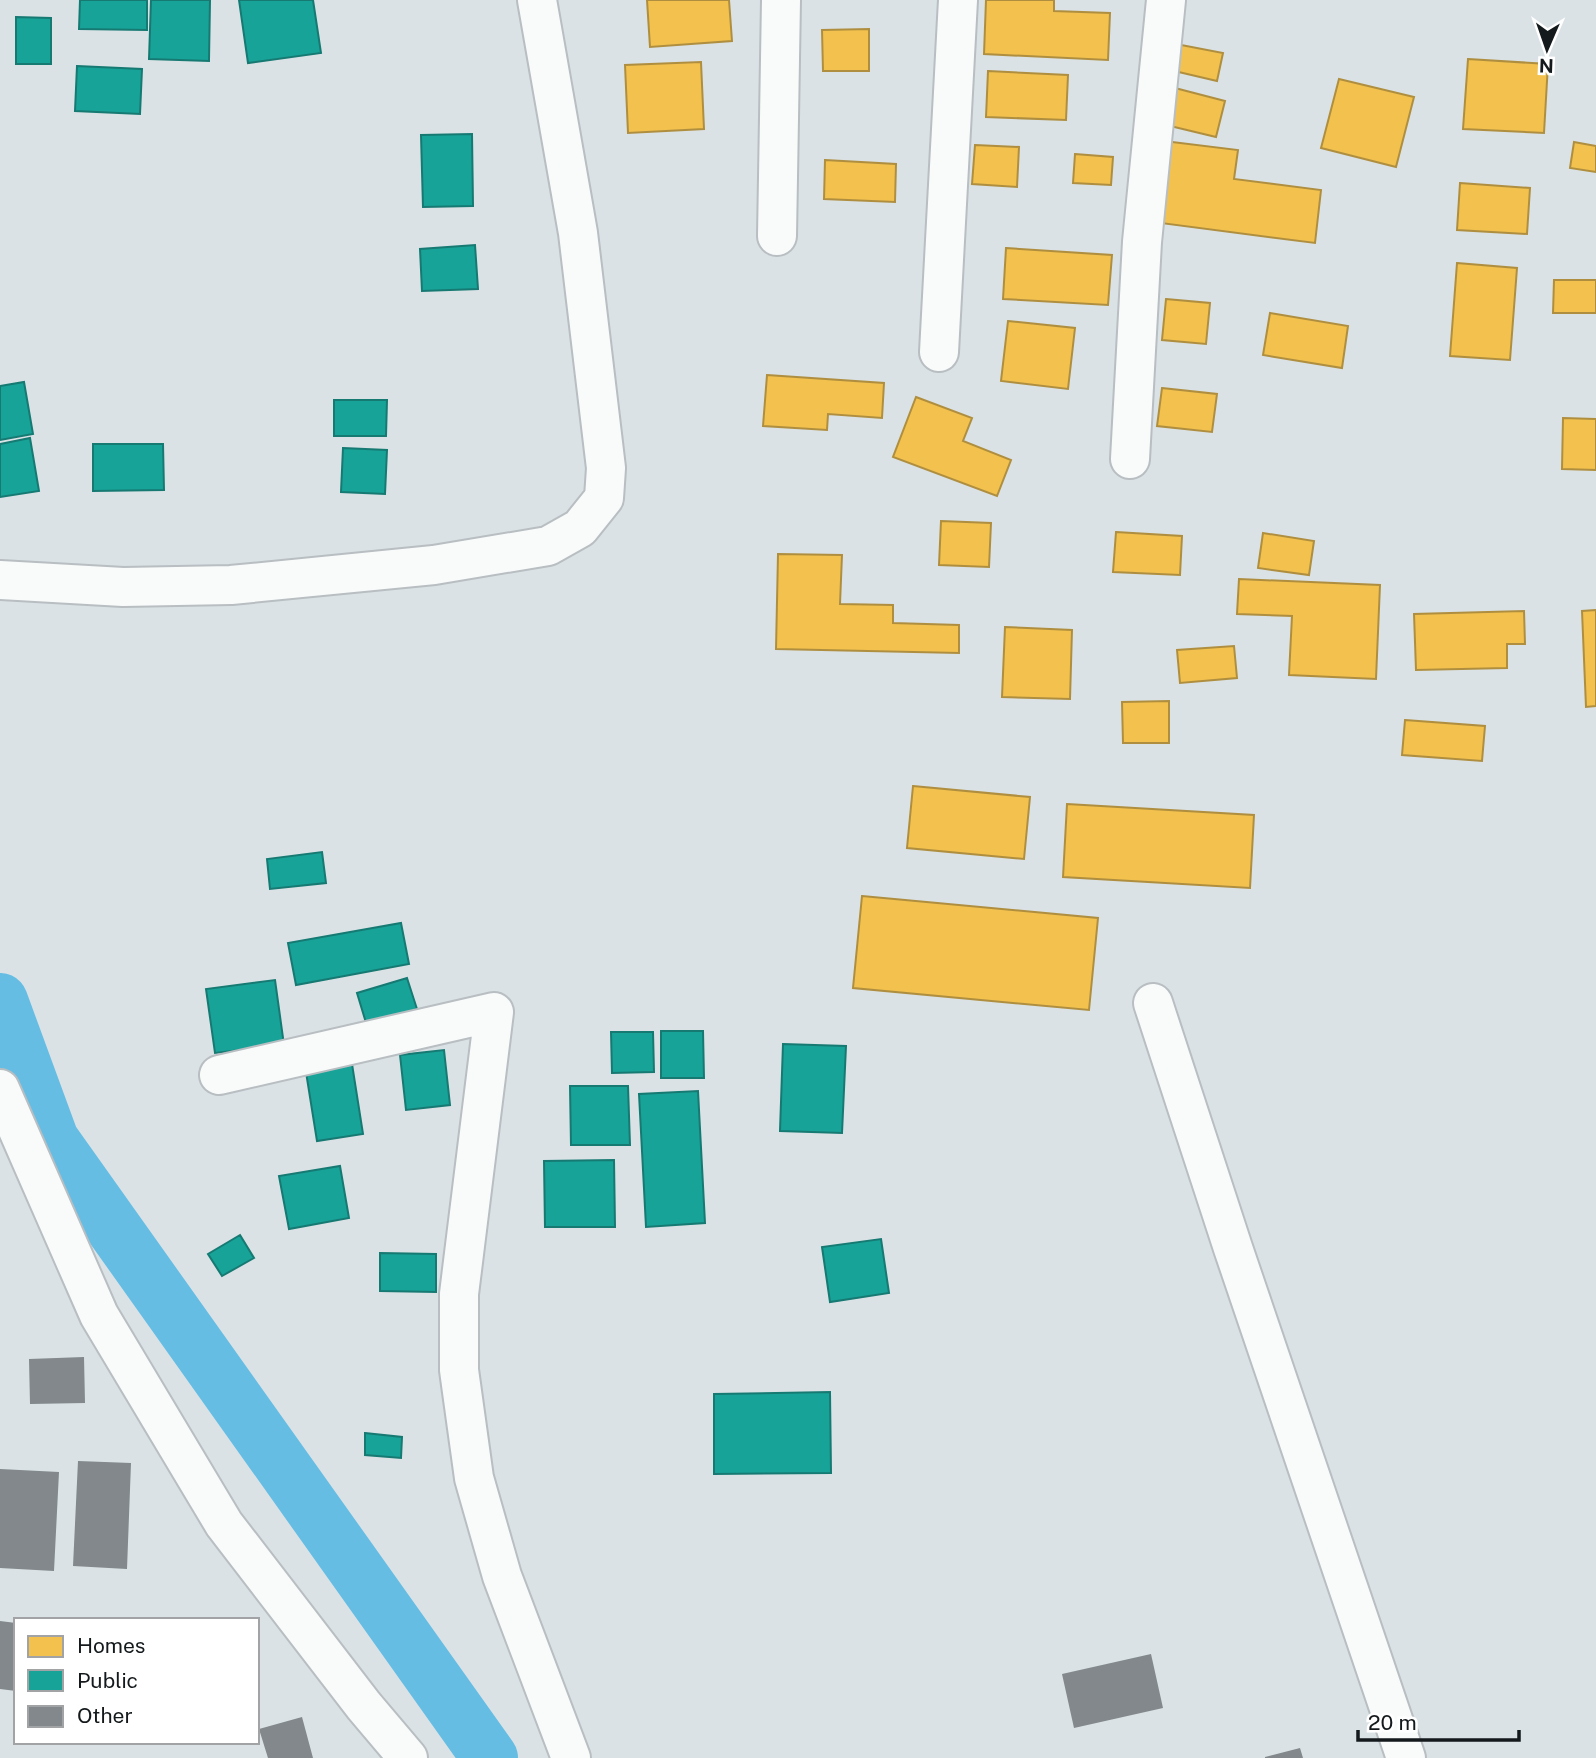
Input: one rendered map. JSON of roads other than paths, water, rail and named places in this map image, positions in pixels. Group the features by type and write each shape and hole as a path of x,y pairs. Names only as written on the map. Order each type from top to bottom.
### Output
{"street":[{"path":"0,580 123,587 231,585 434,565 548,546 580,528 604,498 606,468 578,233 537,0"},
{"path":"777,236 781,0"},
{"path":"939,352 958,0"},
{"path":"1130,459 1142,242 1166,0"},
{"path":"1153,1003 1241,1274 1405,1758"},
{"path":"219,1075 494,1012 459,1294 459,1370 474,1478 502,1576 571,1758"},
{"path":"0,1089 99,1315 211,1503 364,1706 408,1758"}],"waterway":[{"path":"0,1001 51,1140 490,1758"}]}
